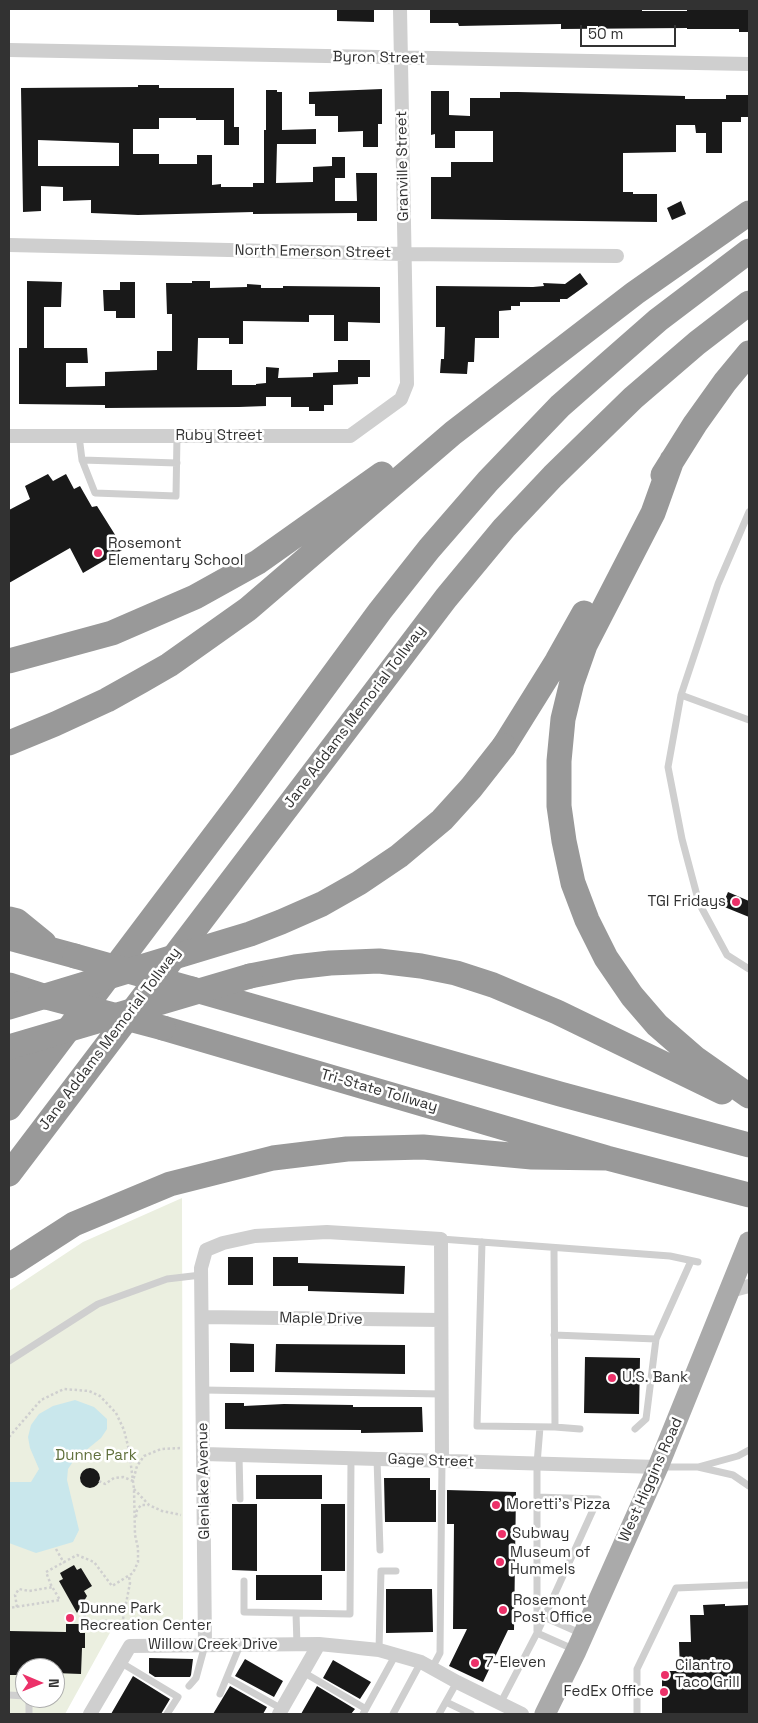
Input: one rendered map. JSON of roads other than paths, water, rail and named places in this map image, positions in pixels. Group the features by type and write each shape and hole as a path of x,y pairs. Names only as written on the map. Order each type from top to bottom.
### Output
{"highway":[{"path":"9,743 107,700 169,664 248,609 453,433 635,293 749,213"},
{"path":"9,1108 236,807 380,610 429,549 488,481 560,406 658,320 749,251"},
{"name":"Jane Addams Memorial Tollway","path":"9,1174 446,598 498,535 553,476 633,398 697,343 749,303"},
{"path":"9,1007 250,934 281,922 322,904 358,883 399,856 442,820 471,788 504,746 557,661 637,517 672,460 715,396 749,353"},
{"path":"9,661 112,633 195,597 258,562 412,452 453,433"},
{"path":"672,460 653,513 586,645 572,682 562,719 559,762 559,806 573,882 587,920 606,958 632,996 657,1025 695,1058 749,1096"},
{"path":"9,918 17,921 51,950"},
{"path":"9,938 560,1094 749,1145"},
{"path":"9,1047 250,976 330,962 379,961 421,966 493,985 557,1012 725,1094 749,1101"},
{"name":"Tri-State Tollway","path":"9,985 607,1158 740,1192"},
{"path":"9,1078 58,1022 93,996"},
{"path":"9,1266 74,1224 170,1184 272,1158 347,1149 423,1147 532,1157 607,1158"}],"main road":[{"name":"West Higgins Road","path":"545,1714 739,1288 749,1242"}],"street":[{"name":"Granville Street","path":"400,9 407,384"},
{"name":"Byron Street","path":"9,50 749,64"},
{"name":"North Emerson Street","path":"9,245 404,254 617,256"},
{"name":"Ruby Street","path":"9,436 350,436 401,398 407,384"},
{"name":"Glenlake Avenue","path":"205,1645 201,1268 206,1250 223,1242 255,1236 327,1232 441,1239"},
{"path":"441,1239 442,1461"},
{"name":"Maple Drive","path":"202,1317 441,1320"},
{"name":"Gage Street","path":"204,1454 658,1467"},
{"path":"281,1711 319,1644"},
{"name":"Willow Creek Drive","path":"120,1662 130,1646 319,1644 379,1650 427,1665 522,1714"},
{"path":"93,1713 120,1662"}],"lane":[{"path":"79,436 82,460 95,493 176,496 177,436"},
{"path":"82,460 177,463"},
{"path":"749,512 718,584 681,695 668,767 682,839 699,903 727,955 749,969"},
{"path":"681,695 749,720"},
{"path":"441,1239 670,1256 695,1261 656,1339 646,1419 635,1429"},
{"path":"482,1242 477,1426 580,1429"},
{"path":"554,1248 555,1428"},
{"path":"9,1361 98,1304 166,1279 201,1275"},
{"path":"554,1335 656,1339"},
{"path":"203,1390 442,1394"},
{"path":"537,1634 537,1464 540,1427"},
{"path":"698,1467 738,1456 749,1450"},
{"path":"239,1455 240,1499"},
{"path":"244,1581 244,1612 350,1614 351,1458"},
{"path":"377,1459 380,1550"},
{"path":"393,1714 427,1665 440,1653 442,1461"},
{"path":"658,1467 698,1467 733,1475 749,1486"},
{"path":"500,1704 537,1634 598,1499 537,1497"},
{"path":"379,1650 381,1571 396,1571"},
{"path":"637,1714 637,1669 676,1588 749,1585"},
{"path":"296,1613 297,1645"},
{"path":"544,1617 579,1642"},
{"path":"537,1634 579,1642"},
{"path":"189,1686 196,1678 205,1645"},
{"path":"220,1694 240,1645"},
{"path":"303,1672 365,1712 396,1654"},
{"path":"120,1662 178,1697 168,1714"},
{"path":"227,1678 281,1711"},
{"path":"439,1714 457,1682"},
{"path":"446,1702 471,1714"}],"water":[{"path":"75,1400 94,1407 107,1419 107,1429 101,1438 74,1460 68,1469 67,1480 79,1530 73,1542 36,1553 9,1543 9,1482 31,1482 39,1469 30,1448 28,1437 31,1425 39,1414 53,1406"}],"place":[{"name":"Rosemont Elementary School","path":"98,553"},
{"name":"TGI Fridays","path":"736,902"},
{"name":"U.S. Bank","path":"612,1378"},
{"name":"Moretti's Pizza","path":"496,1505"},
{"name":"Subway","path":"502,1534"},
{"name":"Museum of Hummels","path":"500,1562"},
{"name":"Rosemont Post Office","path":"503,1610"},
{"name":"Dunne Park Recreation Center","path":"70,1618"},
{"name":"7-Eleven","path":"475,1663"},
{"name":"Cilantro Taco Grill","path":"665,1675"},
{"name":"FedEx Office","path":"664,1692"}],"park label":[{"name":"Dunne Park","path":"96,1456"}]}
